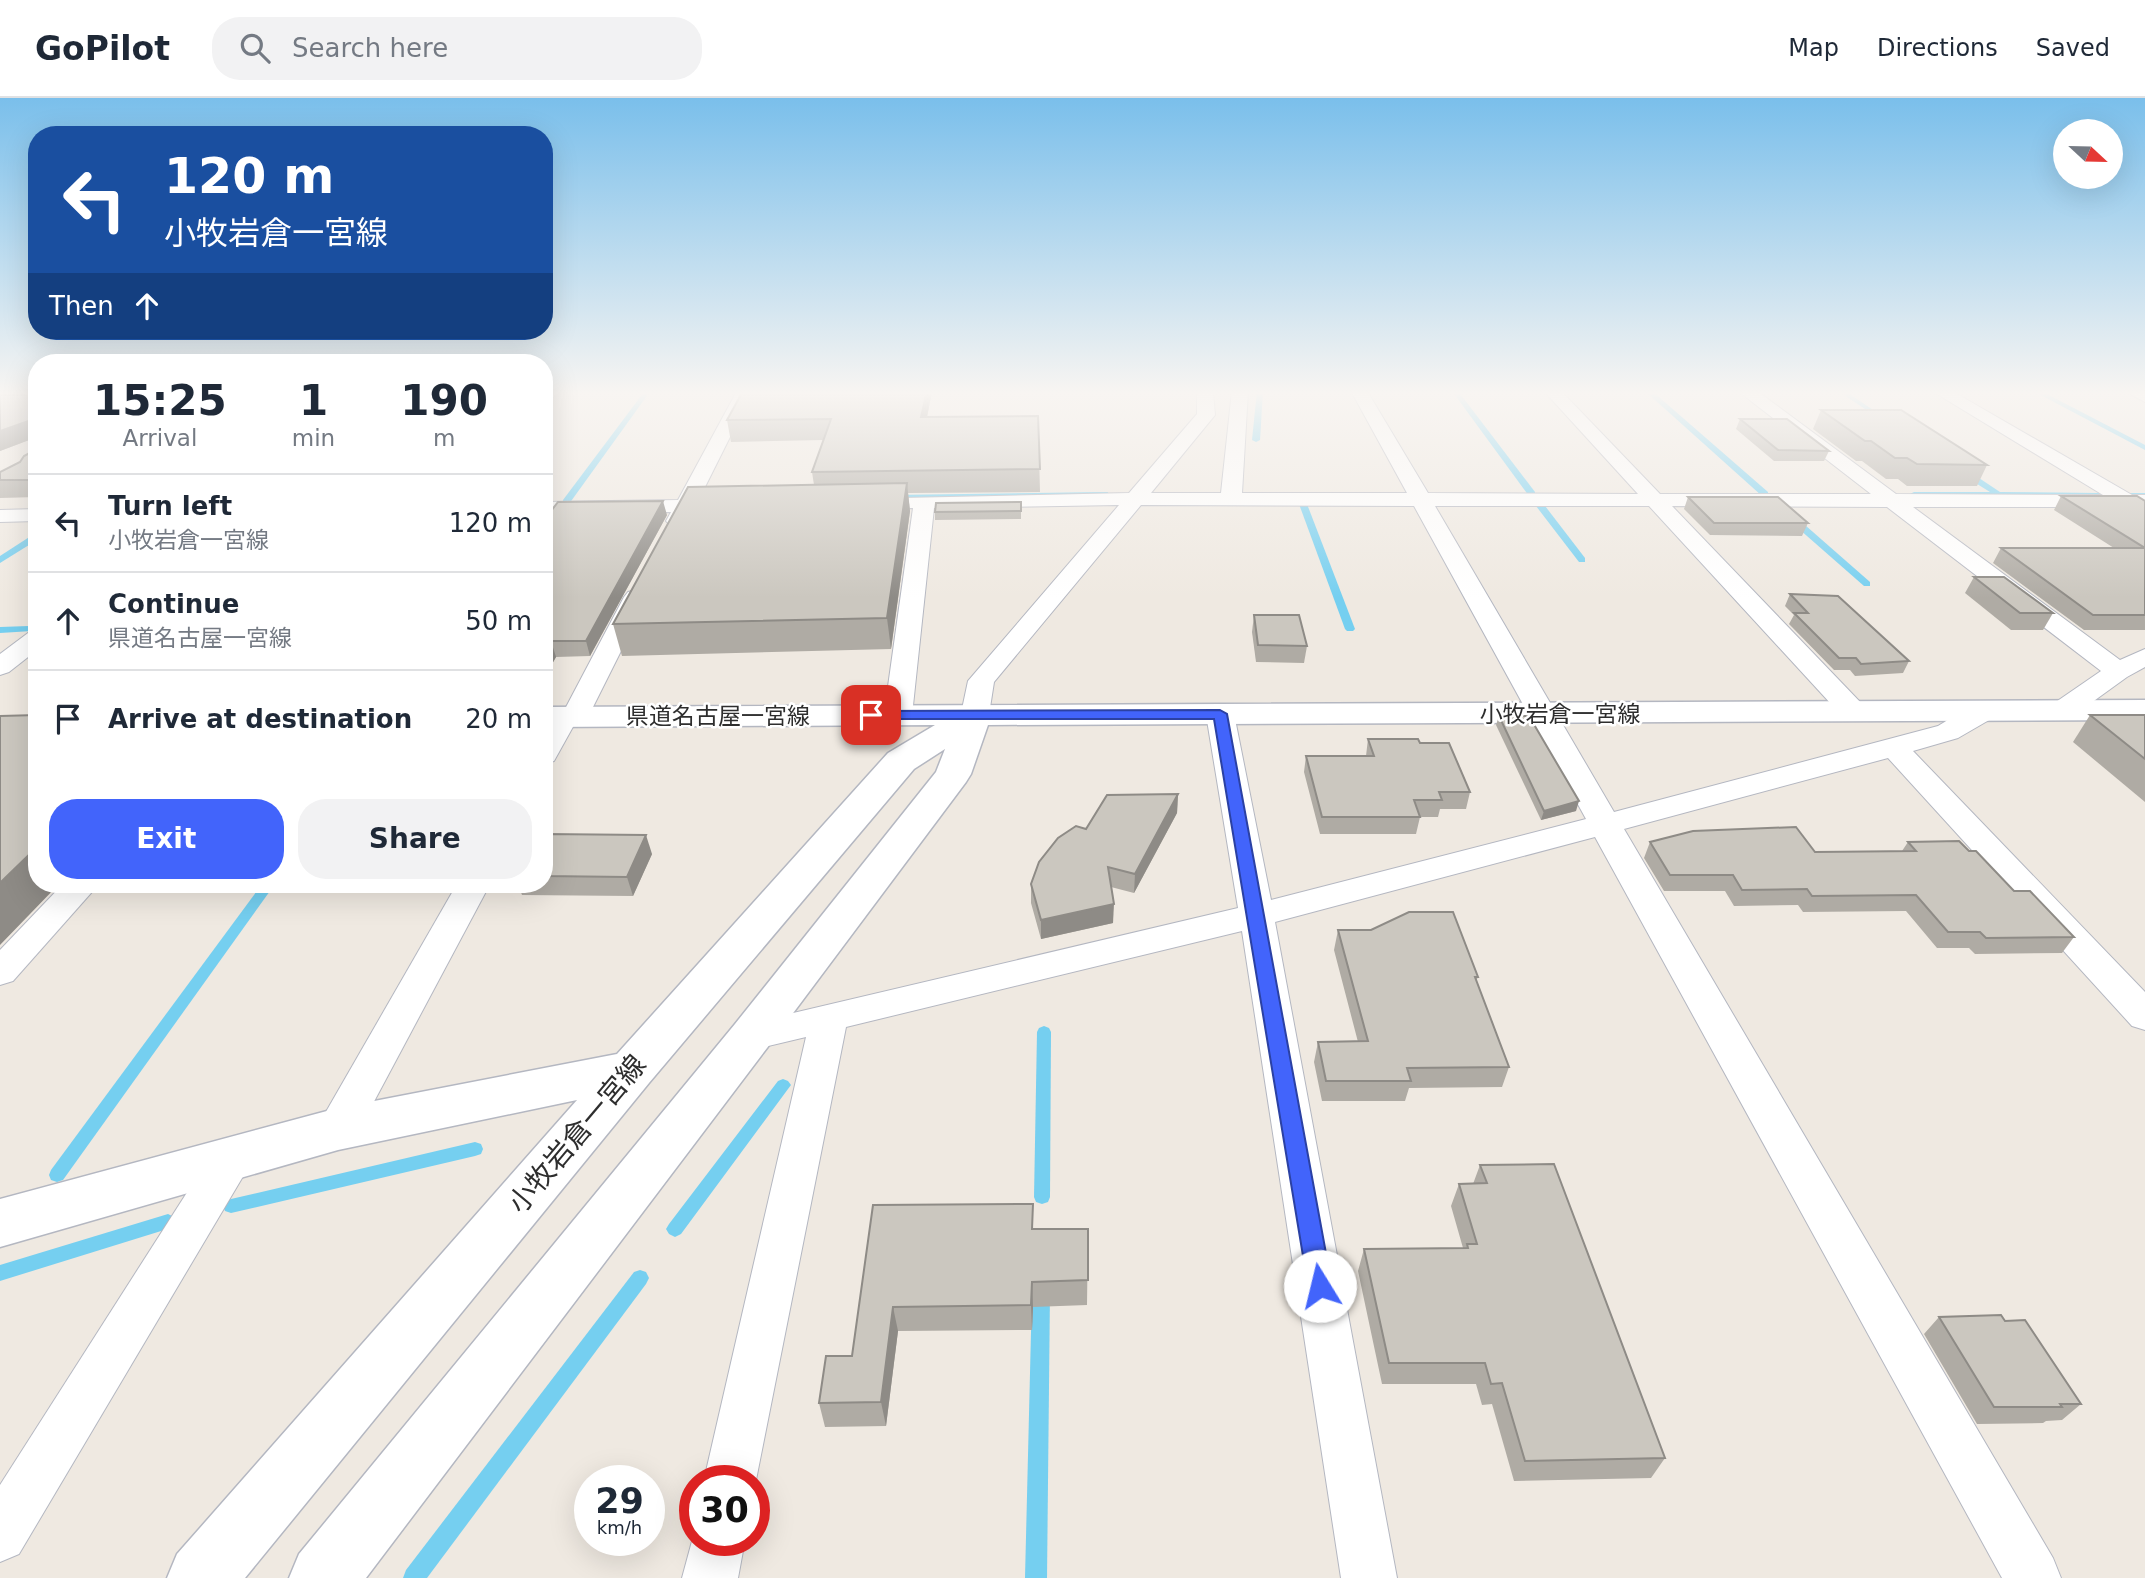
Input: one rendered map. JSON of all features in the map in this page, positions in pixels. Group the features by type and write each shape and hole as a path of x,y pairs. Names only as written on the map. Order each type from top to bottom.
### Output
{"main road":[{"name":"小牧岩倉一宮線","path":"201,1578 632,1070 901,761 975,715 2145,710"},
{"name":"県道名古屋一宮線","path":"561,717 975,715"},
{"path":"323,1578 751,1036 953,774 975,715"},
{"path":"0,1223 233,1156 338,1129 632,1070"}],"street":[{"path":"667,541 709,460"},
{"path":"975,715 981,681 1167,460"},
{"path":"1231,499 1234,460"},
{"path":"1398,460 2033,1578"},
{"path":"1617,460 1853,711"},
{"path":"1838,460 2118,671"},
{"path":"2062,460 2139,504"},
{"path":"845,503 1420,499 1891,500 2139,504"},
{"path":"898,715 925,502"},
{"path":"553,508 738,505"},
{"path":"0,516 28,516"},
{"path":"553,735 561,717 648,575"},
{"path":"0,667 28,645"},
{"path":"2063,710 2118,671 2145,657"},
{"path":"751,1036 1255,916 1894,748 1948,732 1986,710"},
{"path":"1220,714 1275,1016 1369,1578"},
{"path":"1894,748 2145,1016"},
{"path":"0,972 74,893"},
{"path":"338,1129 468,893"},
{"path":"733,1465 829,1018"},
{"path":"0,1535 233,1156"},
{"path":"710,1578 715,1556"}],"building":[{"path":"28,460 28,480 0,480 0,472"},
{"path":"816,460 1040,460 1040,469 812,472"},
{"path":"1910,460 1979,460 1987,465 1917,464"},
{"path":"907,483 887,618 613,624 688,487"},
{"path":"2061,496 2137,496 2145,501 2145,548"},
{"path":"1688,497 1778,497 1808,523 1714,523"},
{"path":"663,501 586,641 553,641 553,508 558,502"},
{"path":"1021,502 1021,511 935,512 936,503"},
{"path":"2001,548 2145,548 2145,615 2093,615"},
{"path":"1974,577 2004,577 2053,613 2020,613"},
{"path":"1790,594 1838,596 1909,661 1861,664 1856,658 1839,658 1794,613 1808,613"},
{"path":"1254,615 1299,615 1307,646 1258,645"},
{"path":"28,715 28,856 0,883 0,716"},
{"path":"2090,715 2145,715 2145,759"},
{"path":"1499,716 1529,716 1579,801 1544,811"},
{"path":"1368,739 1418,739 1420,743 1449,743 1470,792 1439,792 1442,800 1414,800 1420,817 1322,817 1306,756 1374,756"},
{"path":"1178,794 1135,874 1108,867 1114,904 1041,920 1031,884 1039,862 1058,838 1076,826 1086,829 1107,795"},
{"path":"1796,827 1815,852 1916,851 1908,842 1959,841 1969,851 1976,851 2014,891 2030,891 2074,937 1986,938 1980,932 1948,932 1916,895 1812,896 1807,889 1742,890 1733,875 1670,875 1650,842 1693,831"},
{"path":"553,834 646,835 627,877 553,876"},
{"path":"1409,912 1453,912 1509,1067 1407,1068 1411,1081 1326,1081 1318,1042 1368,1041 1338,930 1371,930"},
{"path":"1554,1164 1665,1458 1525,1461 1502,1383 1491,1384 1485,1363 1389,1363 1364,1249 1468,1248 1467,1244 1477,1244 1459,1184 1487,1183 1480,1165"},
{"path":"1033,1204 1032,1229 1088,1229 1088,1280 1032,1282 1031,1305 893,1307 881,1402 819,1403 826,1356 852,1356 873,1205"},
{"path":"2001,1315 2005,1321 2025,1320 2081,1404 2060,1404 2062,1407 1994,1407 1939,1317"}],"waterway":[{"path":"566,502 597,460"},
{"path":"1507,460 1532,494"},
{"path":"1726,460 1765,494"},
{"path":"1964,472 1998,494"},
{"path":"892,497 1105,494"},
{"path":"1914,494 2099,495"},
{"path":"2133,495 2145,495"},
{"path":"1303,504 1350,629"},
{"path":"1539,504 1582,560"},
{"path":"1794,520 1867,584"},
{"path":"0,560 28,542"},
{"path":"0,630 28,629"},
{"path":"57,1175 262,893"},
{"path":"1042,1197 1044,1032"},
{"path":"675,1229 783,1085"},
{"path":"231,1206 475,1149"},
{"path":"0,1273 168,1222"},
{"path":"414,1578 640,1278"},
{"path":"1036,1578 1041,1291"}],"route":[{"path":"871,715 1220,714 1275,1016 1320,1286"}]}
